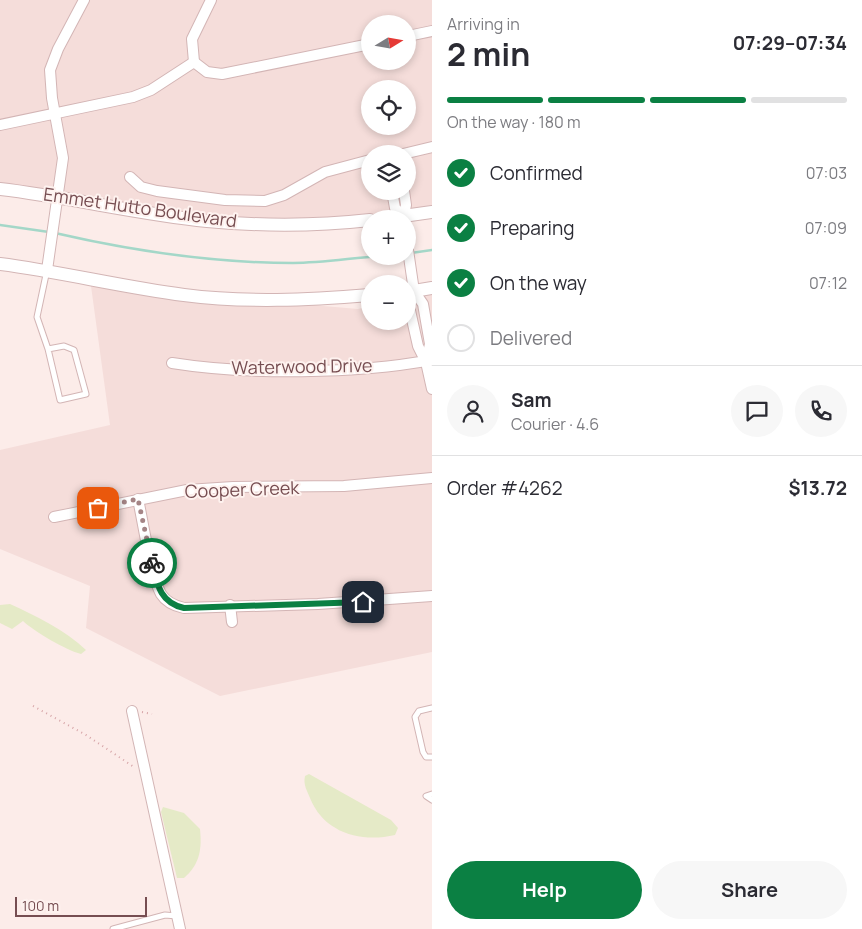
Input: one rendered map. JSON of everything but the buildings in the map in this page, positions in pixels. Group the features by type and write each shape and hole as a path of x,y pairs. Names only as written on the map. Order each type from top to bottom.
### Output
{"street":[{"path":"47,270 62,158 49,80 50,70 58,49 84,0"},
{"path":"211,0 192,39 194,62 207,72 222,74 361,46"},
{"path":"416,34 432,31"},
{"path":"0,126 118,101 151,90 194,62"},
{"path":"416,151 432,148"},
{"path":"130,177 141,187 157,191 225,200 265,201 284,195 325,172 361,162"},
{"name":"Emmet Hutto Boulevard","path":"0,189 58,196 208,221 276,225 361,220"},
{"path":"416,215 432,212"},
{"path":"0,264 47,270 184,295 296,301 361,296"},
{"path":"416,291 432,288"},
{"path":"414,330 418,346 429,361 432,389"},
{"name":"Waterwood Drive","path":"172,364 224,369 302,370 350,369 429,361"},
{"name":"Cooper Creek","path":"54,517 138,499 218,487 328,487 432,478"},
{"path":"138,499 161,594 176,606 318,604 432,596"},
{"path":"230,605 232,622"},
{"path":"132,711 180,929"}],"lane":[{"path":"47,270 37,312 60,400 86,394 74,350 64,346 48,349"},
{"path":"432,708 419,711 415,717 423,752 426,757 432,757"},
{"path":"432,794 426,796 432,800"},
{"path":"112,929 165,915 178,916"}],"path":[{"path":"33,706 120,756 145,776"}],"shaded area":[{"path":"0,0 432,0 432,205 404,210 361,210 361,216 268,219 208,216 0,183"},
{"path":"91,286 361,308 361,330 416,330 416,297 432,294 432,652 220,696 86,628 90,586 0,549 0,450 110,425"}],"green space":[{"path":"10,604 60,630 86,650 81,654 67,649 23,621 12,629 0,623 0,605"},
{"path":"309,774 391,820 398,828 395,835 369,838 357,836 345,833 324,820 316,810 306,787 305,776"},
{"path":"163,807 184,813 200,829 201,843 199,856 194,867 184,878 177,878 161,812"}],"waterway":[{"path":"0,225 49,232"},
{"path":"55,233 173,255 233,261 304,263 361,258"},
{"path":"416,252 432,250"}],"way so far":[{"path":"98,508 138,499 152,563"}],"route":[{"path":"152,563 161,594 167,601 184,608 257,604 363,602"}]}
